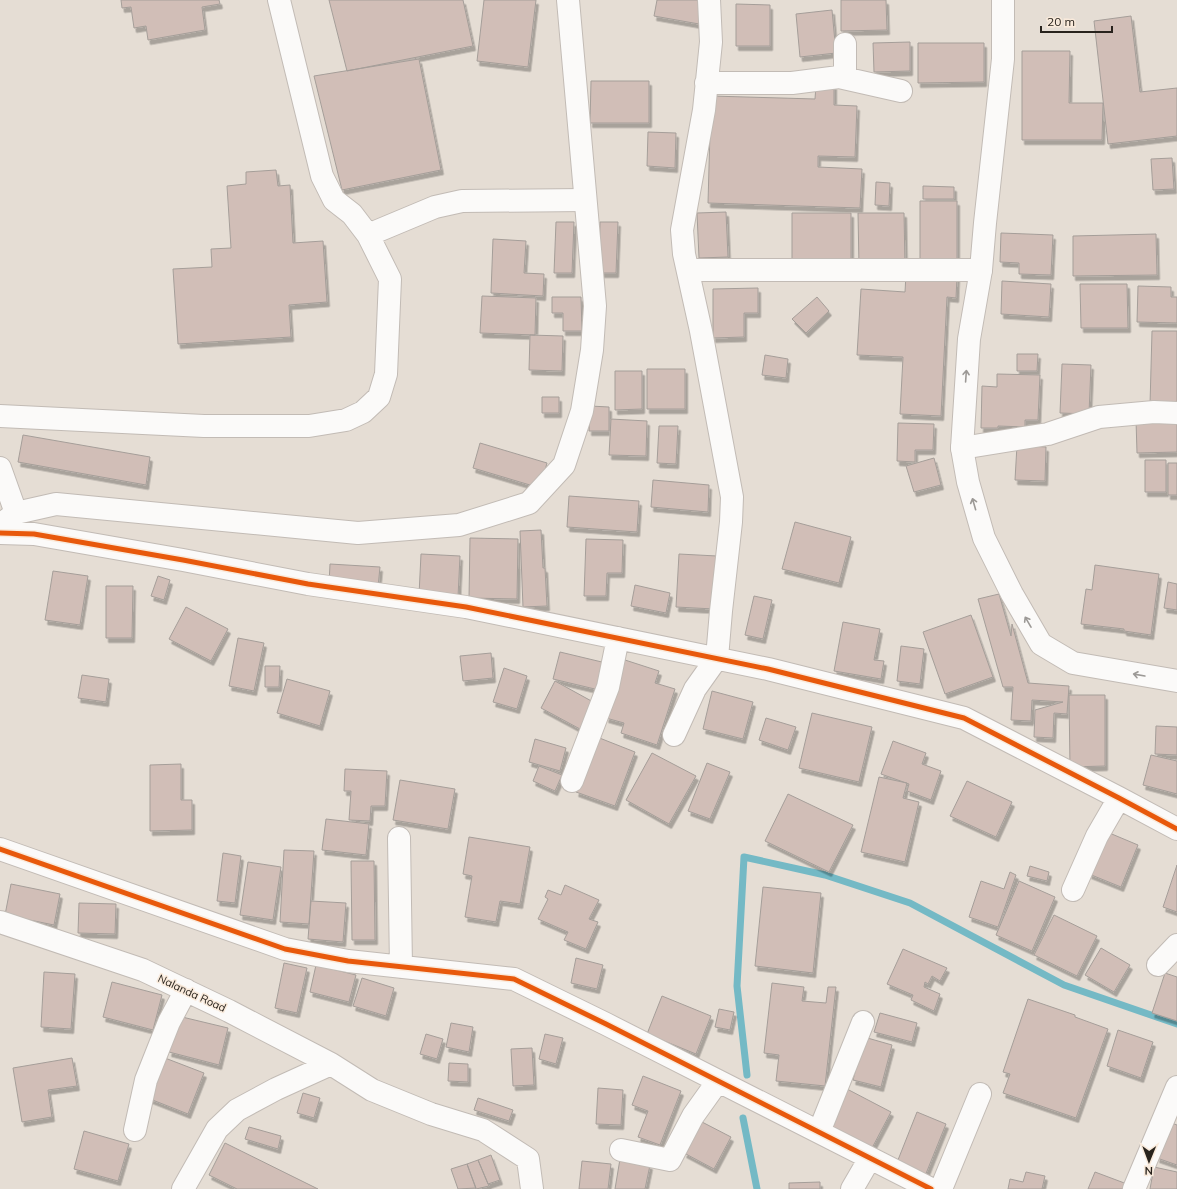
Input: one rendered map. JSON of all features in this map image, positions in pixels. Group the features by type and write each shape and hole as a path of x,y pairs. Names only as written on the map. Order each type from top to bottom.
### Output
{"street":[{"path":"0,416 204,426 309,426 352,418 363,412 379,397 386,374 390,280 368,235 352,214 334,200 322,176 279,0"},
{"path":"0,468 8,519 56,504 358,533 459,524 529,503 564,465 582,411 592,350 595,306 568,0"},
{"path":"674,734 696,689 718,658 721,611 731,522 732,497 684,254 682,230 704,110 711,42 709,0"},
{"path":"1003,0 1003,59 985,223 982,270 968,339 962,448 968,482 984,538 1012,594 1040,644 1073,664 1177,682"},
{"path":"845,44 845,78"},
{"path":"706,84 792,83 839,77 901,91"},
{"path":"368,235 435,207 462,201 585,200"},
{"path":"688,270 982,270"},
{"path":"962,448 1048,434 1099,417 1154,412 1177,412"},
{"path":"0,533 34,534 308,584 466,607 768,669 964,718 1177,829"},
{"path":"572,781 608,687 618,638"},
{"path":"1072,890 1097,836 1119,798"},
{"path":"399,838 401,966"},
{"path":"0,849 285,949 348,960 514,979 931,1189"},
{"name":"Nalanda Road","path":"0,922 143,970 229,1011 331,1064 372,1090 431,1114 483,1130 528,1159 532,1189"},
{"path":"1158,965 1177,945"},
{"path":"135,1130 146,1080 169,1022 186,990"},
{"path":"819,1132 863,1022"},
{"path":"183,1189 217,1129 237,1110 276,1089 331,1064"},
{"path":"622,1150 670,1160 693,1116 718,1081"},
{"path":"1134,1189 1177,1087"},
{"path":"940,1189 980,1094"},
{"path":"852,1189 870,1158"}],"building":[{"path":"121,0 219,0 220,4 202,7 205,30 148,40 146,26 134,28 131,7 122,8"},
{"path":"329,0 463,0 473,46 347,71"},
{"path":"484,0 536,0 528,67 477,61"},
{"path":"657,0 703,0 699,24 654,16"},
{"path":"841,0 886,0 887,30 841,31"},
{"path":"736,4 770,5 770,46 736,46"},
{"path":"832,10 836,53 800,57 796,14"},
{"path":"1131,16 1140,92 1177,88 1177,136 1108,144 1094,21"},
{"path":"910,42 910,71 874,72 873,43"},
{"path":"918,43 984,43 984,82 918,83"},
{"path":"1022,51 1070,51 1069,103 1103,103 1102,140 1022,140"},
{"path":"419,59 441,170 342,190 314,76"},
{"path":"591,81 649,81 649,123 590,123"},
{"path":"816,85 834,85 834,105 857,106 855,157 818,156 818,167 862,169 860,208 708,203 711,96 815,99"},
{"path":"648,132 676,133 675,168 647,166"},
{"path":"1172,158 1174,189 1153,190 1151,159"},
{"path":"276,170 278,186 290,185 293,243 323,241 327,302 289,305 291,337 178,344 173,269 212,267 211,249 231,248 227,186 246,184 246,172"},
{"path":"876,182 890,183 889,206 875,205"},
{"path":"923,186 954,187 954,199 923,199"},
{"path":"920,201 957,201 957,262 920,262"},
{"path":"726,212 728,257 699,258 697,213"},
{"path":"792,213 851,213 851,267 792,267"},
{"path":"858,213 904,213 905,266 859,266"},
{"path":"556,222 574,222 572,273 554,273"},
{"path":"600,222 618,222 616,273 599,273"},
{"path":"1001,233 1053,235 1051,275 1019,274 1019,263 1000,262"},
{"path":"1156,234 1157,275 1073,276 1073,236"},
{"path":"493,239 526,241 524,273 544,274 543,296 491,293"},
{"path":"906,274 957,277 956,298 947,297 941,416 900,414 903,357 857,355 861,289 905,292"},
{"path":"1002,281 1051,284 1049,317 1001,314"},
{"path":"1080,284 1127,284 1128,328 1081,328"},
{"path":"1138,286 1171,287 1171,297 1177,297 1177,323 1137,322"},
{"path":"758,288 758,313 744,313 744,337 713,338 713,289"},
{"path":"482,296 536,298 535,335 480,333"},
{"path":"552,297 581,297 582,331 563,331 563,313 552,313"},
{"path":"817,297 829,311 806,333 792,319"},
{"path":"1152,331 1177,331 1177,406 1150,405"},
{"path":"530,335 563,336 562,371 529,370"},
{"path":"1017,354 1038,354 1037,371 1017,371"},
{"path":"765,355 788,359 786,378 762,375"},
{"path":"1062,364 1091,365 1089,414 1060,413"},
{"path":"647,369 685,369 685,409 647,409"},
{"path":"615,371 642,371 642,409 615,410"},
{"path":"997,374 1040,375 1038,420 1025,420 1025,427 998,426 998,428 981,428 982,386 997,387"},
{"path":"542,397 559,397 559,413 542,413"},
{"path":"590,406 609,407 609,431 589,431"},
{"path":"1177,418 1177,452 1137,453 1136,420"},
{"path":"611,419 647,421 646,456 609,455"},
{"path":"898,423 934,424 933,450 915,450 915,462 897,461"},
{"path":"659,426 678,426 676,464 657,463"},
{"path":"23,435 150,457 146,485 18,462"},
{"path":"480,443 547,463 540,488 473,468"},
{"path":"1017,445 1046,447 1045,481 1015,480"},
{"path":"934,458 941,485 914,492 906,466"},
{"path":"1145,460 1166,460 1166,492 1145,492"},
{"path":"1168,463 1177,463 1177,495 1168,495"},
{"path":"653,480 709,485 708,512 651,507"},
{"path":"569,496 639,501 637,532 567,527"},
{"path":"795,522 851,537 839,583 782,569"},
{"path":"541,530 547,606 523,607 520,531"},
{"path":"470,538 518,539 517,599 469,598"},
{"path":"586,539 623,540 622,573 607,573 606,596 584,596"},
{"path":"421,554 460,556 458,597 419,595"},
{"path":"679,554 717,556 714,609 676,607"},
{"path":"330,564 380,567 378,587 329,584"},
{"path":"1095,565 1159,574 1151,635 1124,631 1124,629 1081,624 1086,589 1092,590"},
{"path":"53,571 88,576 80,625 45,620"},
{"path":"158,576 170,580 164,600 151,596"},
{"path":"1168,582 1177,584 1177,610 1164,608"},
{"path":"635,585 670,593 666,613 631,606"},
{"path":"106,586 133,586 132,638 106,638"},
{"path":"999,594 1011,636 1012,624 1028,683 1069,686 1067,714 1054,713 1053,738 1034,737 1035,710 1063,702 1032,700 1031,721 1011,720 1013,687 1003,687 978,599"},
{"path":"754,596 772,600 763,639 745,635"},
{"path":"186,607 228,629 211,661 169,639"},
{"path":"971,615 993,677 945,694 923,632"},
{"path":"843,622 880,629 874,660 884,661 881,679 834,671"},
{"path":"238,638 264,643 254,691 229,686"},
{"path":"901,646 924,649 920,684 897,681"},
{"path":"560,652 606,663 599,690 553,679"},
{"path":"491,653 493,678 463,681 460,656"},
{"path":"625,660 659,671 655,683 675,689 657,745 621,733 624,723 606,718"},
{"path":"265,666 280,666 279,687 265,687"},
{"path":"504,668 527,676 517,709 493,702"},
{"path":"82,675 109,679 106,702 78,698"},
{"path":"287,679 330,691 320,726 277,713"},
{"path":"555,681 595,703 580,729 541,708"},
{"path":"712,691 753,702 743,739 703,729"},
{"path":"1069,695 1105,695 1105,766 1070,767"},
{"path":"812,713 872,727 859,782 799,768"},
{"path":"766,718 796,727 788,750 759,740"},
{"path":"1156,726 1177,727 1177,755 1155,754"},
{"path":"597,737 635,752 615,806 576,792"},
{"path":"535,739 566,748 560,771 529,762"},
{"path":"893,741 926,753 922,764 941,771 931,800 907,791 909,784 881,774"},
{"path":"652,753 696,776 669,824 626,800"},
{"path":"1151,755 1177,761 1177,794 1143,785"},
{"path":"707,763 730,772 710,819 688,811"},
{"path":"181,764 181,800 192,800 192,830 150,831 150,765"},
{"path":"539,766 562,775 555,791 533,781"},
{"path":"345,769 387,771 385,806 371,806 370,821 349,820 351,791 344,791"},
{"path":"879,777 907,783 903,798 919,802 905,862 861,852"},
{"path":"400,780 455,789 448,829 393,820"},
{"path":"967,781 1012,802 996,837 950,816"},
{"path":"788,794 853,825 829,872 765,841"},
{"path":"326,819 369,824 366,855 322,850"},
{"path":"1107,832 1138,845 1121,887 1089,874"},
{"path":"469,837 530,847 520,904 500,901 496,922 465,917 472,876 463,874"},
{"path":"284,850 314,851 309,924 280,922"},
{"path":"223,853 241,856 235,903 217,901"},
{"path":"351,861 374,861 375,940 352,940"},
{"path":"248,862 281,867 273,920 240,915"},
{"path":"1177,865 1177,912 1163,907"},
{"path":"1030,866 1049,872 1047,881 1027,876"},
{"path":"1010,872 1016,875 998,927 969,917 981,881 1004,889"},
{"path":"1019,881 1055,897 1032,951 996,935"},
{"path":"11,884 60,894 54,925 5,915"},
{"path":"565,885 599,900 589,919 598,922 586,949 564,940 568,932 538,919 548,899 545,897 548,890 561,895"},
{"path":"763,887 821,893 813,973 755,966"},
{"path":"311,901 346,903 343,942 308,939"},
{"path":"79,903 116,904 115,934 78,933"},
{"path":"1054,915 1097,936 1077,976 1034,955"},
{"path":"1101,948 1130,965 1114,992 1085,975"},
{"path":"903,949 947,968 940,981 932,976 928,984 925,982 924,987 940,994 934,1011 911,1000 913,995 887,984"},
{"path":"576,958 603,965 597,989 571,983"},
{"path":"284,963 307,968 297,1013 275,1008"},
{"path":"316,965 356,975 349,1002 310,992"},
{"path":"44,972 75,974 71,1029 41,1027"},
{"path":"1165,973 1177,977 1177,1021 1152,1013"},
{"path":"362,978 394,988 386,1016 353,1006"},
{"path":"112,982 162,995 153,1030 103,1017"},
{"path":"772,983 804,987 802,1001 826,1003 828,987 836,987 825,1086 776,1081 779,1055 764,1053"},
{"path":"662,996 711,1016 696,1054 647,1034"},
{"path":"1028,999 1075,1015 1075,1017 1108,1029 1076,1118 1003,1093 1010,1074 1003,1072"},
{"path":"719,1009 734,1012 730,1030 715,1027"},
{"path":"880,1013 917,1023 912,1042 874,1032"},
{"path":"178,1016 228,1028 219,1065 169,1052"},
{"path":"451,1023 473,1027 469,1052 446,1047"},
{"path":"1118,1030 1153,1042 1141,1078 1107,1066"},
{"path":"426,1034 443,1039 437,1059 420,1054"},
{"path":"545,1034 563,1038 556,1064 539,1059"},
{"path":"864,1037 892,1045 881,1087 853,1080"},
{"path":"532,1048 534,1085 513,1086 511,1049"},
{"path":"72,1058 77,1086 48,1090 52,1117 22,1122 13,1068"},
{"path":"165,1058 204,1073 188,1114 150,1099"},
{"path":"449,1063 468,1064 468,1082 448,1081"},
{"path":"643,1076 681,1091 660,1145 638,1137 648,1111 632,1105"},
{"path":"598,1088 623,1090 621,1125 596,1124"},
{"path":"847,1089 891,1112 872,1148 828,1125"},
{"path":"303,1093 320,1098 314,1118 297,1113"},
{"path":"478,1098 513,1110 509,1121 474,1110"},
{"path":"917,1112 946,1124 925,1176 896,1165"},
{"path":"702,1122 731,1137 714,1169 684,1153"},
{"path":"1169,1122 1177,1125 1177,1165 1157,1158"},
{"path":"249,1127 281,1136 278,1149 245,1139"},
{"path":"84,1131 129,1144 118,1181 74,1169"},
{"path":"225,1143 318,1189 237,1189 209,1175"},
{"path":"491,1155 500,1180 488,1184 478,1160"},
{"path":"620,1159 650,1165 645,1189 615,1189"},
{"path":"478,1160 489,1186 476,1189 467,1164"},
{"path":"582,1161 611,1164 608,1189 579,1189"},
{"path":"467,1164 476,1188 458,1189 451,1169"},
{"path":"1154,1167 1177,1172 1177,1189 1150,1189"},
{"path":"1026,1172 1045,1176 1042,1189 1008,1189 1010,1179 1023,1182"},
{"path":"1095,1172 1127,1184 1126,1189 1088,1189"},
{"path":"820,1182 820,1189 789,1189 789,1183"}],"waterway":[{"path":"747,1075 737,986 744,857 825,875 910,903 1064,985 1177,1024"},
{"path":"743,1118 757,1189"}],"cycle path":[{"path":"0,533 34,534 308,584 466,607 768,669 964,718 1177,829"},
{"path":"0,849 285,949 348,961 514,979 931,1189"}]}
